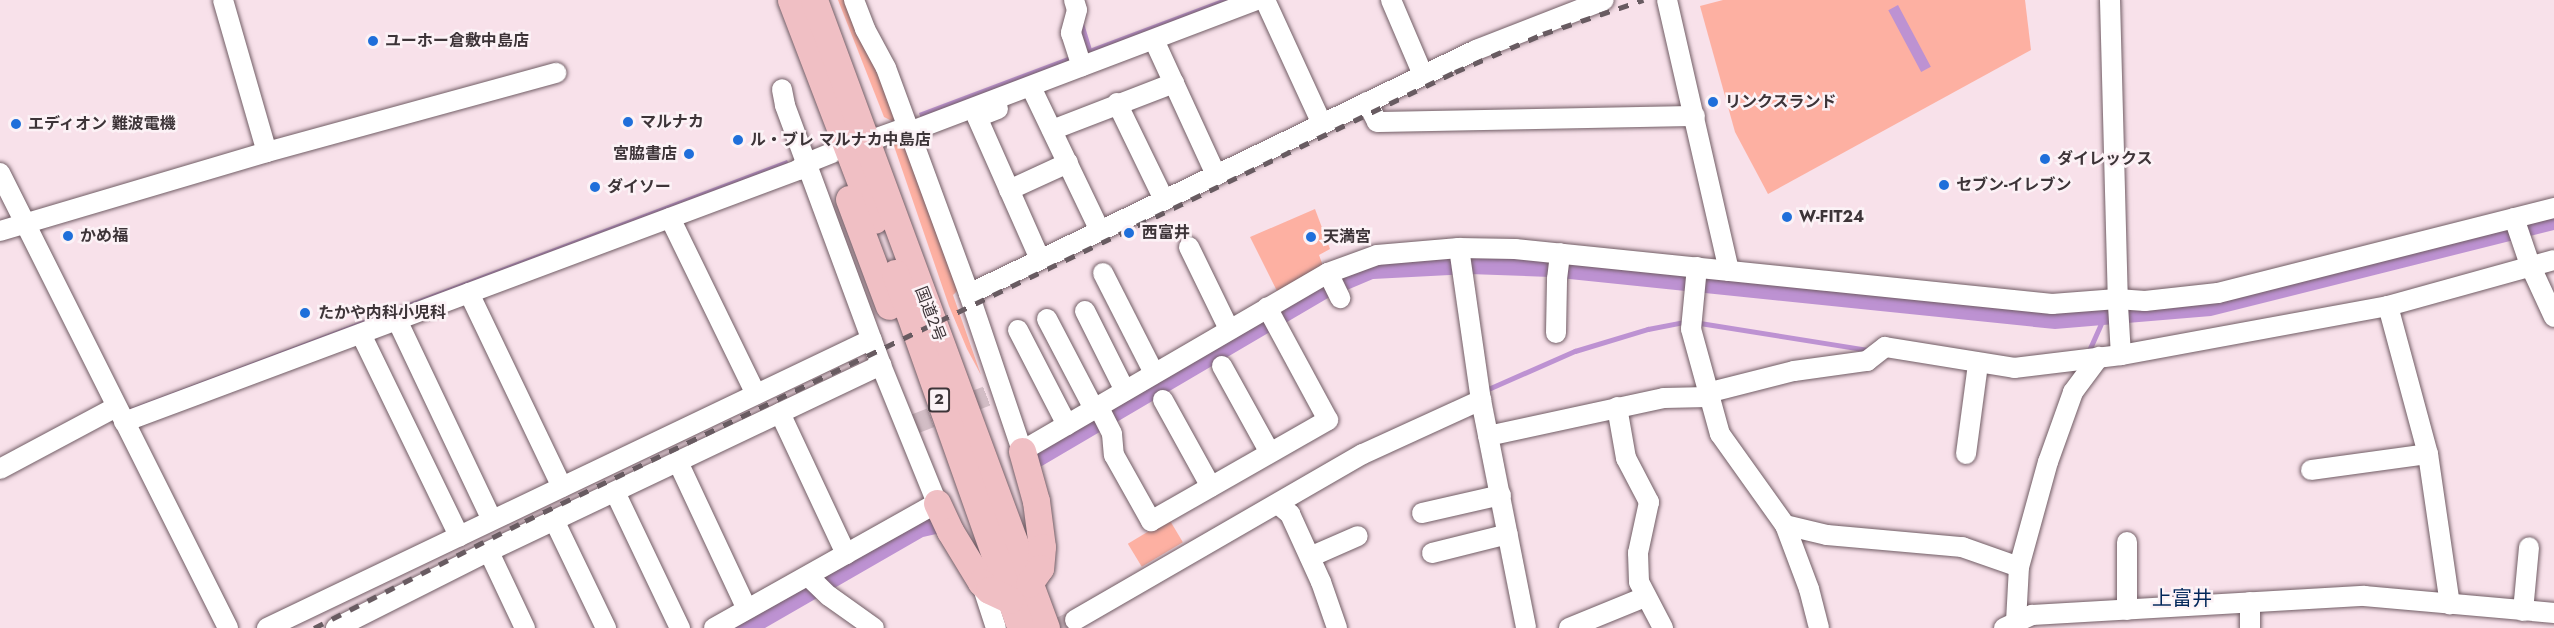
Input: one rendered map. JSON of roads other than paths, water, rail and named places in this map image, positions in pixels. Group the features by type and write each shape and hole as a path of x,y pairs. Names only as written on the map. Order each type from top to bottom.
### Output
{"highway":[{"path":"775,0 938,431 988,539"},
{"name":"国道2号","path":"791,0 899,259 970,417 1019,592 1020,628"},
{"name":"国道2号","path":"814,0 988,539 1019,592 1046,628"},
{"path":"833,0 958,357 970,417"},
{"path":"931,506 950,531 981,582 989,590 1019,592 1040,568 1042,547 1036,501 1022,451"}],"street":[{"path":"223,0 267,152"},
{"path":"854,0 865,29 886,68 969,294 999,391 1022,451 1067,425 1100,413 1125,391 1229,329 1268,309 1334,286 1377,255 1460,260 1515,249 1559,256 2052,304 2145,301 2218,293 2517,228 2554,207"},
{"path":"1074,0 1077,10 1071,33 1080,60"},
{"path":"1265,0 1323,124"},
{"path":"1391,0 1423,75"},
{"path":"969,294 1423,75 1495,42 1604,0"},
{"path":"1667,0 1729,271"},
{"path":"2110,0 2117,302 2121,355"},
{"path":"1040,259 976,117 1032,91 1080,60 1154,40 1244,3"},
{"path":"1154,40 1216,175"},
{"path":"0,231 267,152 556,73"},
{"path":"1052,130 1117,103 1174,83"},
{"path":"782,89 881,365 899,411 910,425 931,506"},
{"path":"880,137 1032,91"},
{"path":"1032,91 1100,231"},
{"path":"1367,102 1377,123 1695,116"},
{"path":"1117,103 1164,200"},
{"path":"0,469 120,415 361,334 798,170 807,163 832,153"},
{"path":"1009,190 1068,163"},
{"path":"0,173 228,628"},
{"path":"670,218 756,394"},
{"path":"2517,228 2530,265 2554,317"},
{"path":"1189,247 1229,329"},
{"path":"1556,333 1559,256"},
{"path":"1460,260 1481,400 1526,628"},
{"path":"1488,436 1617,407 1708,395 1794,371 1867,361 1885,347 1978,364 2014,368 2121,355 2388,306 2554,260"},
{"path":"1696,270 1691,329 1720,434 1785,525 1809,590 1819,628"},
{"path":"1103,273 1154,373"},
{"path":"469,293 562,487"},
{"path":"2388,306 2428,454 2450,604"},
{"path":"1047,319 1100,413 1114,455 1151,521 1328,420 1268,309"},
{"path":"1085,311 1125,391"},
{"path":"397,320 492,520"},
{"path":"1018,330 1067,425"},
{"path":"361,334 459,536"},
{"path":"267,628 872,339"},
{"path":"2009,626 2019,567 2058,428 2073,392 2098,357"},
{"path":"1966,454 1978,364"},
{"path":"336,628 554,520 881,365"},
{"path":"1222,366 1270,453"},
{"path":"1162,400 1211,487"},
{"path":"1075,620 1363,454 1481,400"},
{"path":"1617,407 1626,458 1649,502 1638,553 1637,569 1646,597 1663,628"},
{"path":"780,413 846,554"},
{"path":"889,413 931,506"},
{"path":"2311,470 2428,454"},
{"path":"678,462 747,609"},
{"path":"615,492 680,628"},
{"path":"1422,513 1501,495"},
{"path":"1278,504 1290,514 1310,556 1337,628"},
{"path":"714,628 747,609 815,583 846,554 931,506"},
{"path":"554,520 606,628"},
{"path":"1785,525 1827,535 1962,547 2019,567"},
{"path":"1432,553 1508,534"},
{"path":"1310,556 1358,536"},
{"path":"2127,542 2127,610"},
{"path":"2523,611 2529,547"},
{"path":"489,552 525,628"},
{"path":"981,582 996,628"},
{"path":"815,583 874,628"},
{"path":"2009,626 2032,615 2364,596 2554,613"},
{"path":"1569,628 1646,597"},
{"path":"2250,602 2250,628"}],"waterway":[{"path":"1081,22 1090,52"},
{"path":"2088,353 2103,320"},
{"path":"1486,390 1575,351 1648,329 1684,322"},
{"path":"1700,323 1869,350"}],"tunnel":[{"path":"912,425 997,392"},
{"path":"1058,628 1075,620"}],"railway":[{"path":"314,628 525,521 1455,72 1543,34 1643,0"}],"place":[{"name":"ユーホー倉敷中島店","path":"373,41"},
{"name":"リンクスランド","path":"1713,102"},
{"name":"マルナカ","path":"628,122"},
{"name":"エディオン 難波電機","path":"16,124"},
{"name":"ル・ブレ マルナカ中島店","path":"738,140"},
{"name":"宮脇書店","path":"689,154"},
{"name":"ダイレックス","path":"2045,159"},
{"name":"セブン-イレブン","path":"1944,185"},
{"name":"ダイソー","path":"595,187"},
{"name":"W-FIT24","path":"1787,217"},
{"name":"西富井","path":"1129,233"},
{"name":"かめ福","path":"68,236"},
{"name":"天満宮","path":"1311,237"},
{"name":"たかや内科小児科","path":"305,313"}],"district":[{"name":"上富井","path":"2182,598"}]}
